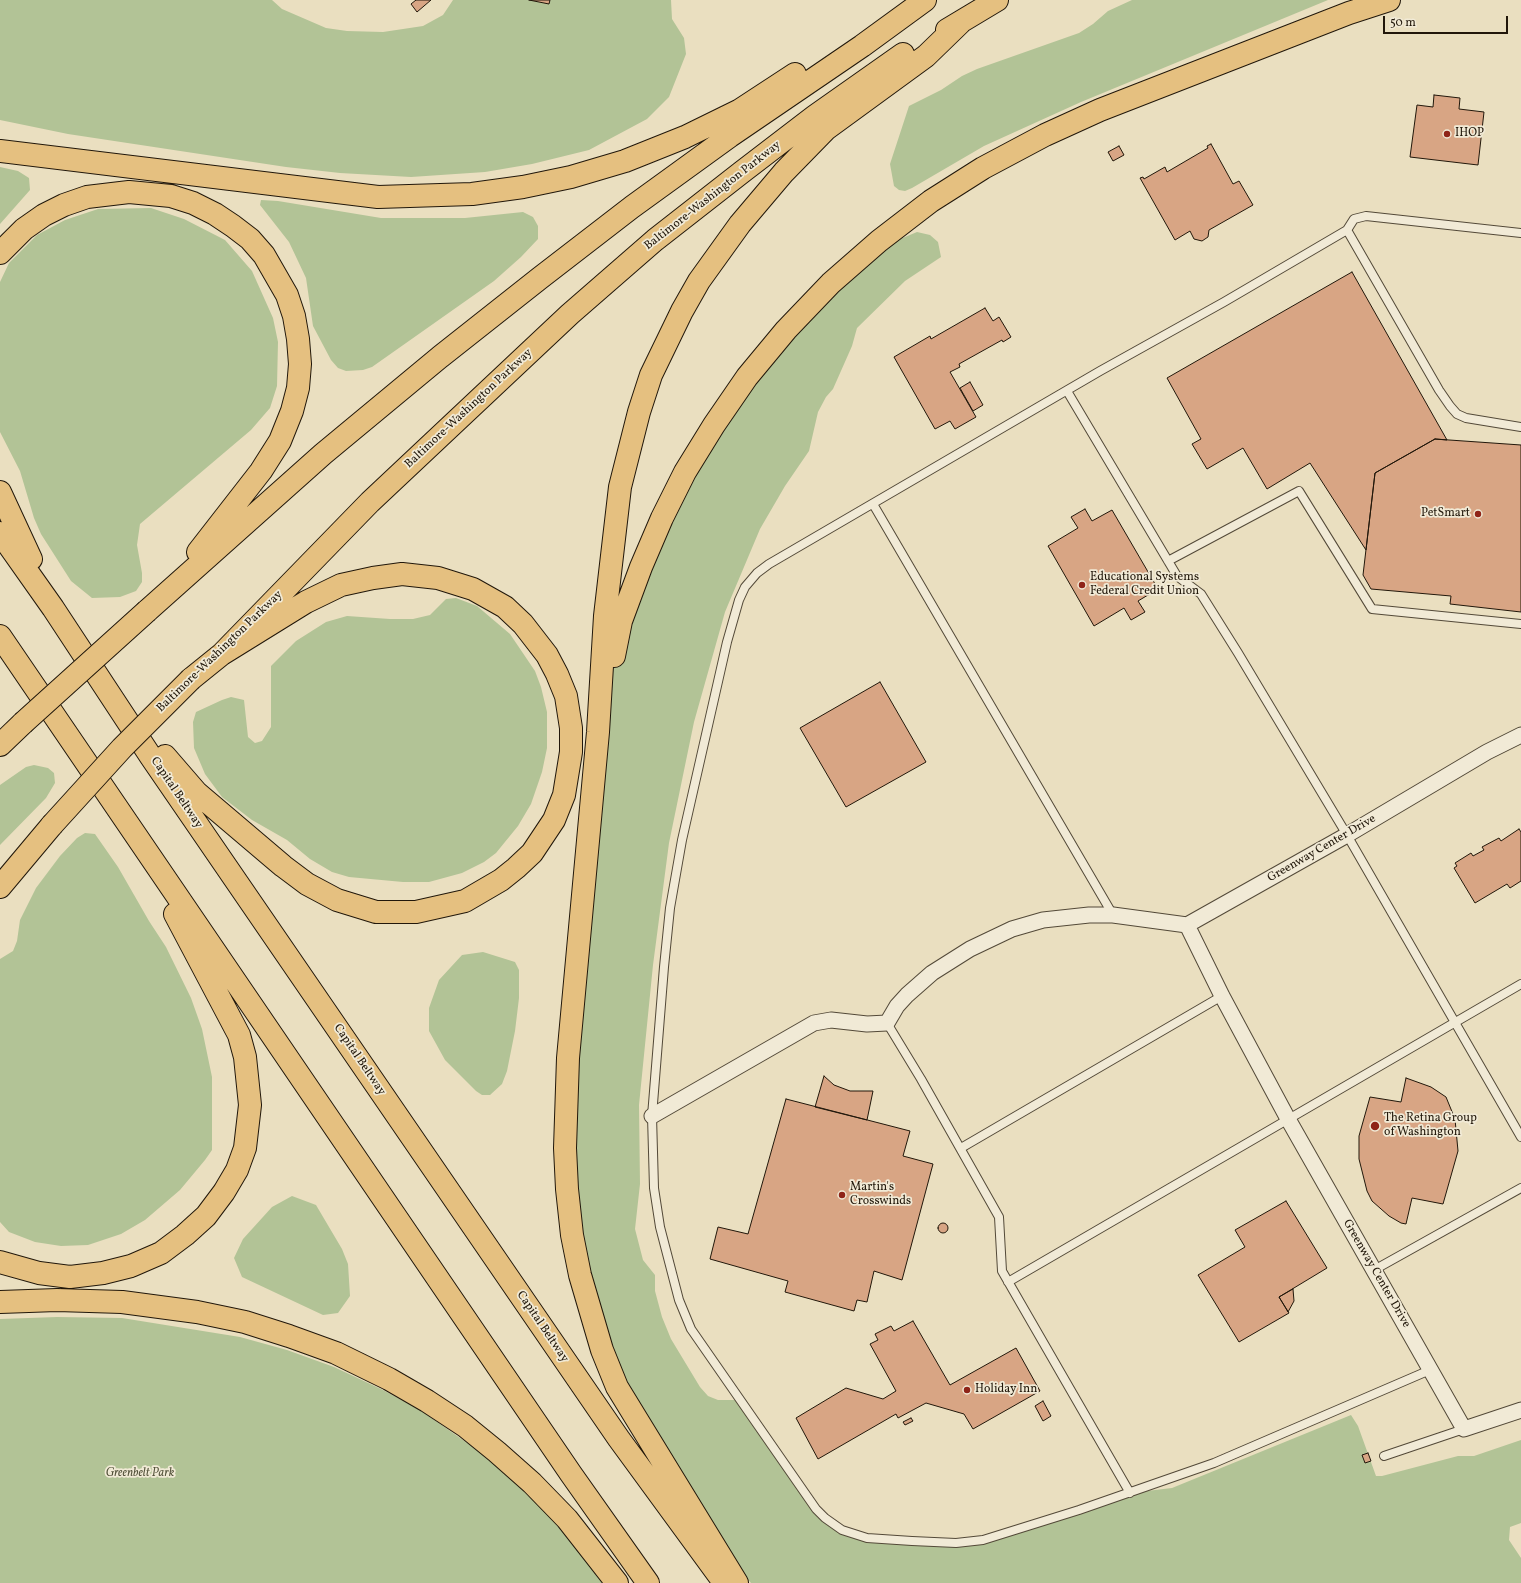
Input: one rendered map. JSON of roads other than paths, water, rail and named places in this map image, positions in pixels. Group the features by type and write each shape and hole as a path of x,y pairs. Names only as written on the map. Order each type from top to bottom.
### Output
{"highway":[{"path":"0,151 378,198 472,194 523,187 571,177 625,161 685,137 740,110 856,34 916,0"},
{"path":"0,745 164,595 324,454 440,357 632,207 711,149 862,46 925,0"},
{"name":"Baltimore-Washington Parkway","path":"0,887 52,825 122,748 191,679 222,654 370,502 570,314 650,244 815,116 917,44 960,23 997,0"},
{"path":"598,732 621,621 653,539 685,472 714,425 747,377 786,330 831,283 879,241 931,201 983,168 1045,135 1108,108 1349,13 1389,0"},
{"path":"737,1583 618,1386 602,1350 590,1313 572,1235 566,1176 565,1106 568,1058 598,732 606,608 620,487 639,412 652,375 682,311 699,282 740,224 784,172 826,129 926,56 960,23"},
{"path":"0,253 24,229 44,215 64,205 87,197 109,193 129,192 171,196 193,203 215,214 250,239 264,255 287,295 298,339 300,364 298,388 292,411 280,441 242,497 164,595"},
{"path":"0,492 53,608"},
{"name":"Capital Beltway","path":"0,533 53,608 106,689 614,1433 724,1583"},
{"path":"106,689 197,793 260,848 307,884 354,906 376,912 416,912 464,901 501,880 516,868 532,853 554,820 564,795 571,752 571,728 566,696 547,655 523,624 504,608 473,589 438,578 402,574 373,578 341,585 306,602 222,654"},
{"path":"0,636 7,651 123,818 571,1474 648,1583"},
{"path":"0,730 23,723"},
{"path":"0,1262 38,1273 70,1277 110,1272 131,1266 161,1253 206,1216 224,1192 234,1175 245,1148 250,1105 245,1057 239,1035 123,818"},
{"path":"0,1302 57,1300 114,1302 197,1312 267,1329 336,1353 389,1379 427,1401 465,1426 497,1452 532,1483 567,1518 617,1583"}],"street":[{"name":"Greenway Center Drive","path":"1464,1429 1288,1119 1222,996 1187,925 1348,835 1487,752 1521,735"},
{"path":"652,1116 814,1023 831,1020 867,1024 887,1023 897,1006 932,973 950,960 1012,929 1043,920 1089,915 1113,915 1187,925"},
{"path":"1464,1429 1521,1410"}],"lane":[{"path":"1430,1370 1214,1463 1130,1493 994,1537 956,1544 867,1538 842,1530 825,1518 816,1508 691,1329 679,1300 660,1227 654,1188 652,1116 663,975 676,873 713,698 739,600 751,579 769,564 1347,230 1354,218 1366,216 1521,233"},
{"path":"1347,230 1439,390 1457,414 1466,418 1521,427"},
{"path":"1067,391 1177,576 1201,594 1348,835 1521,1137"},
{"path":"1168,561 1299,491 1372,609 1521,624"},
{"path":"873,504 1113,915"},
{"path":"1008,1282 1521,984"},
{"path":"961,1148 1222,996"},
{"path":"887,1023 961,1148 999,1217 1002,1272 1130,1493"},
{"path":"1374,1270 1521,1188"},
{"path":"1384,1456 1464,1429"}],"place":[{"name":"IHOP","path":"1447,134"},
{"name":"PetSmart","path":"1478,514"},
{"name":"Educational Systems Federal Credit Union","path":"1082,585"},
{"name":"The Retina Group of Washington","path":"1375,1126"},
{"name":"Martin's Crosswinds","path":"842,1195"},
{"name":"Holiday Inn","path":"967,1390"}],"park label":[{"name":"Greenbelt Park","path":"140,1474"}]}
